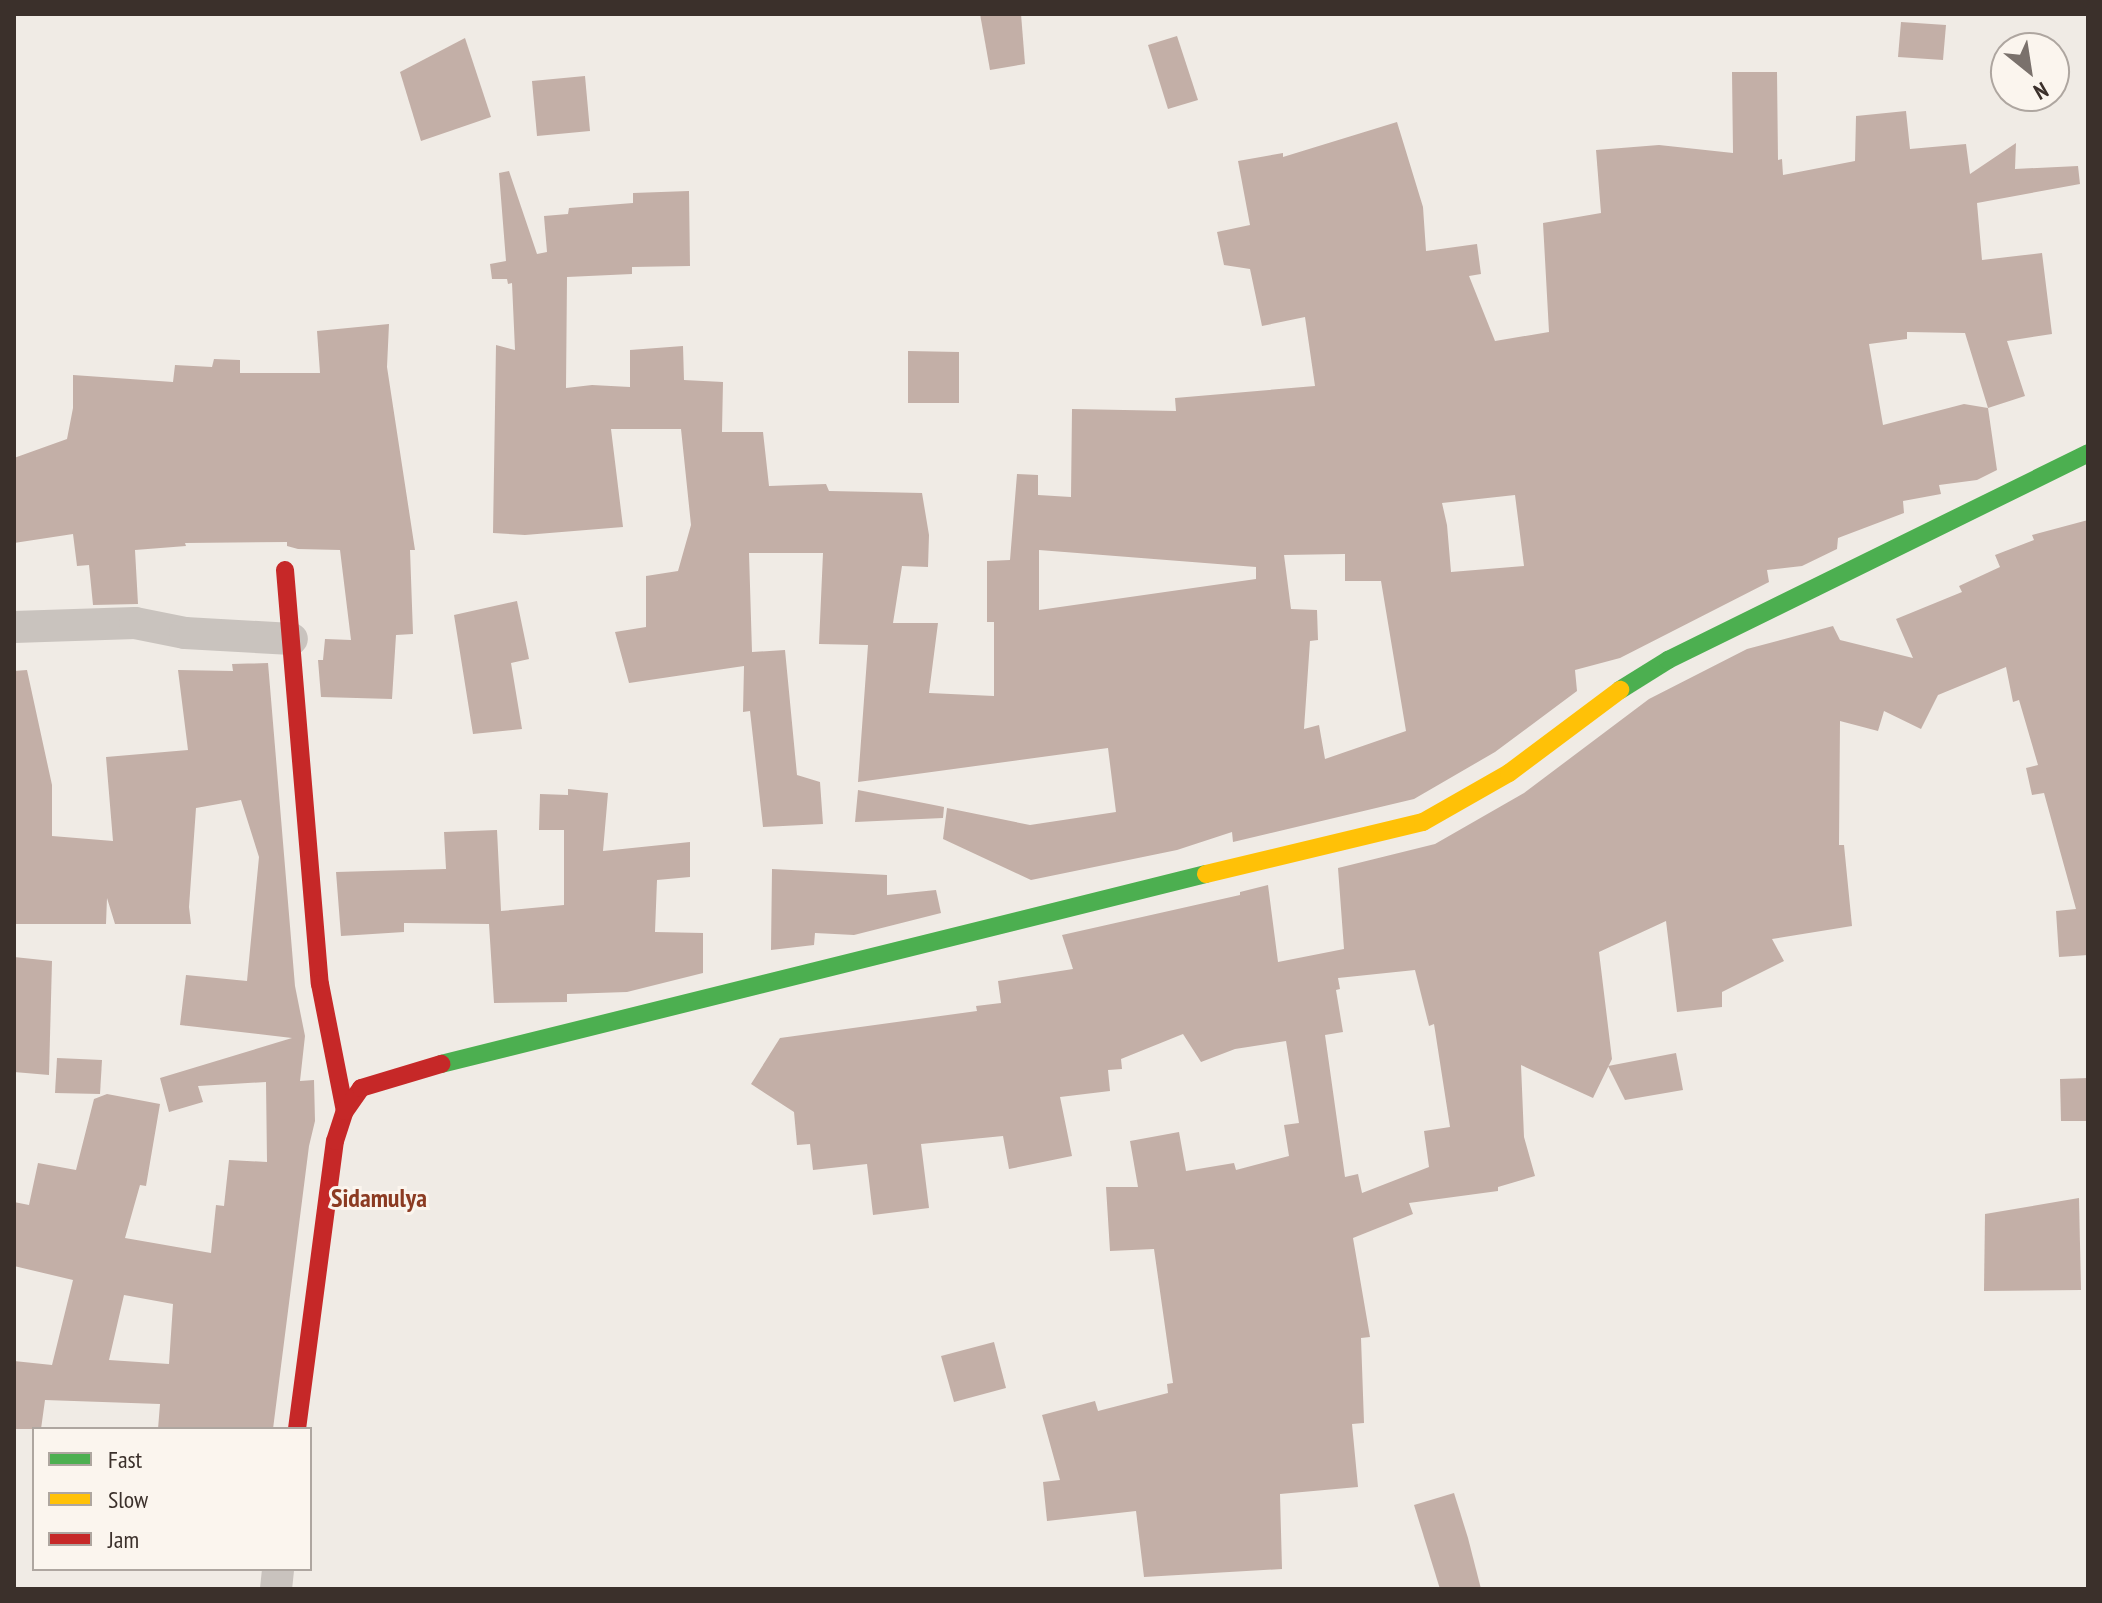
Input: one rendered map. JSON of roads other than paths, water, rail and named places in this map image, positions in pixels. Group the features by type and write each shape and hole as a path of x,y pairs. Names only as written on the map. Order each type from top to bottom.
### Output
{"street":[{"path":"297,1427 335,1141 345,1111 361,1088 386,1078 1423,822 1509,773 1635,678 2088,453"},
{"path":"285,570 320,984 345,1111"},
{"path":"14,627 135,623 185,633 292,639"}],"district":[{"name":"Sidamulya","path":"379,1198"}]}
